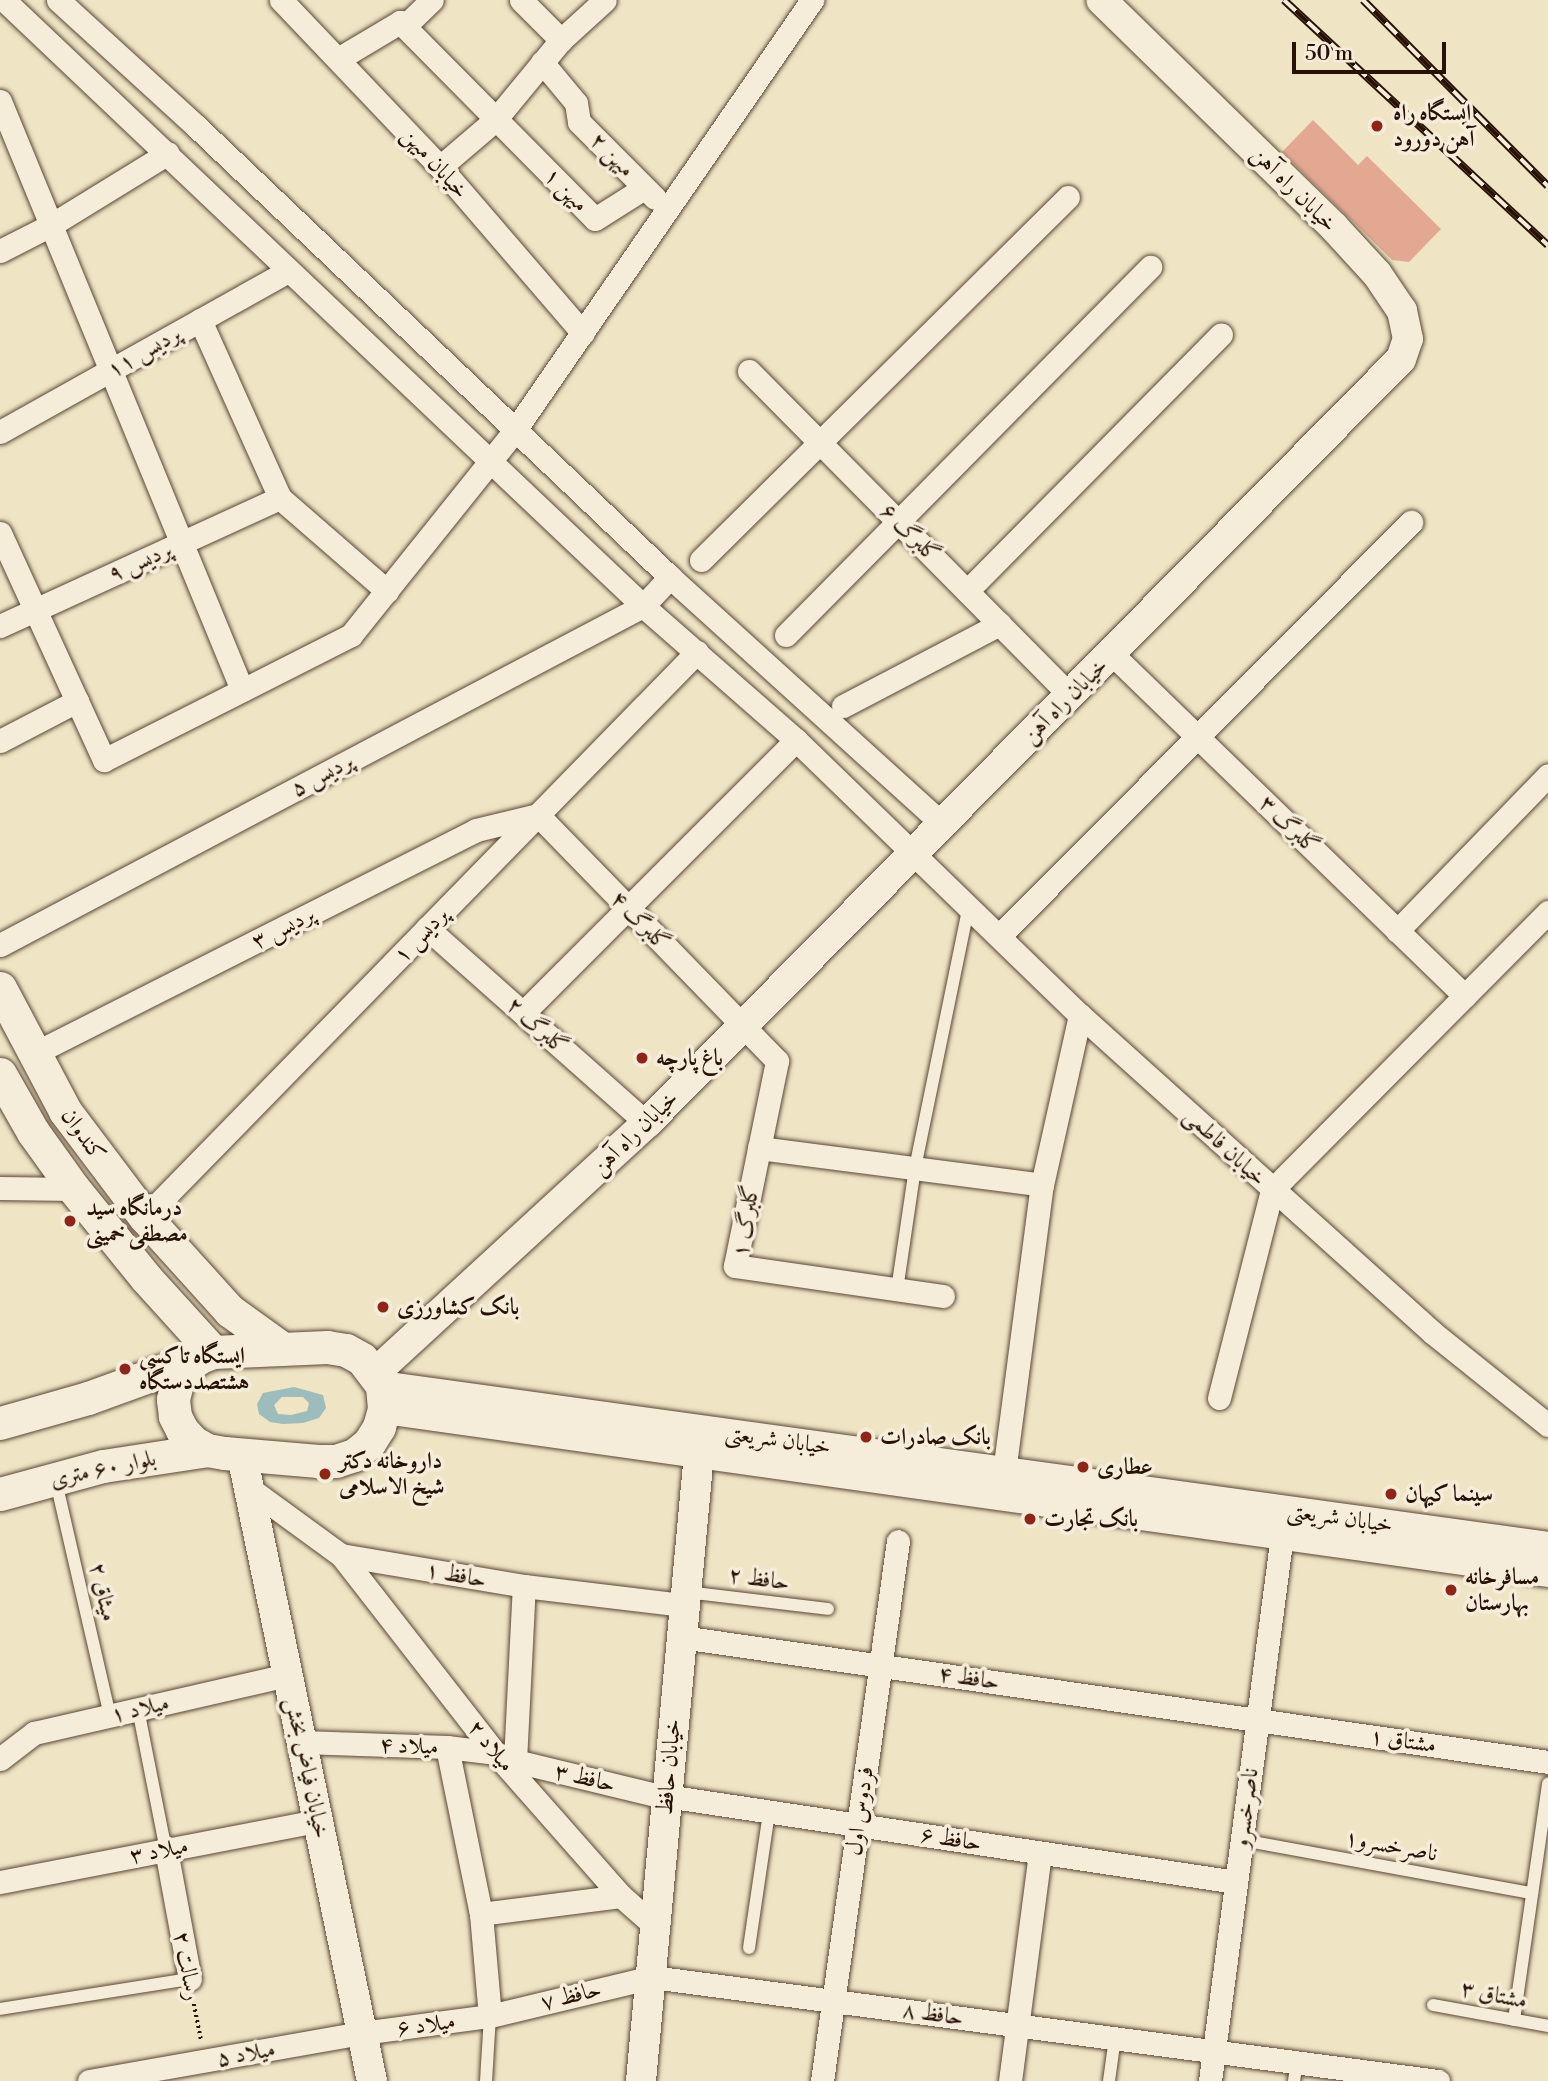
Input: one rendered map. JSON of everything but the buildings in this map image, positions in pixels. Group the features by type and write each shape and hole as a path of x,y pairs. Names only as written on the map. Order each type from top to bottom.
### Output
{"main road":[{"name":"کندوان","path":"0,988 65,1111 145,1217 230,1311 283,1349"},
{"name":"کندوان","path":"0,1074 33,1132 74,1189 206,1355"},
{"path":"0,1423 88,1398 206,1355 327,1347 346,1350 362,1359 380,1389"},
{"path":"206,1355 185,1369 177,1383 173,1399 175,1416 182,1430 193,1443 207,1450"},
{"name":"بلوار ۶۰ متری","path":"0,1494 103,1466 207,1450 336,1461 354,1455 369,1443 379,1427 380,1389"}],"street":[{"name":"خیابان فاطمی","path":"4,0 643,606 796,740 916,852 1080,1015 1433,1333 1548,1425"},
{"path":"58,0 197,127 670,577 942,824"},
{"name":"خیابان میهن","path":"281,0 440,167 583,333"},
{"path":"338,59 400,22 408,23 432,0"},
{"path":"521,0 561,40"},
{"path":"440,167 495,120 561,40 604,0"},
{"path":"0,533 104,760 351,635 515,430 812,0"},
{"name":"خیابان راه آهن","path":"380,1389 743,1027 1401,359 1408,339 1402,311 1377,274 1324,218 1101,0"},
{"name":"میهن ۱","path":"400,22 595,219 644,188"},
{"name":"میهن ۲","path":"542,62 576,103 579,122 667,210"},
{"path":"0,101 242,690"},
{"path":"0,251 51,225 168,153"},
{"path":"701,560 1068,197"},
{"path":"786,635 1150,267"},
{"name":"پردیس ۱۱","path":"0,432 288,271"},
{"path":"201,320 280,498 387,591"},
{"path":"967,591 1221,334"},
{"name":"گلبرگ ۶","path":"749,371 1070,695"},
{"name":"پردیس ۹","path":"0,626 280,498"},
{"path":"1000,935 1410,522"},
{"name":"پردیس ۵","path":"0,944 643,606 670,577"},
{"path":"843,706 1000,624"},
{"name":"پردیس ۱","path":"145,1217 696,652"},
{"name":"گلبرگ ۳","path":"1112,654 1465,996"},
{"path":"0,741 77,701"},
{"path":"523,1013 796,740"},
{"path":"1397,931 1548,775"},
{"name":"گلبرگ ۴","path":"538,815 743,1027"},
{"name":"پردیس ۳","path":"33,1054 476,830 538,815"},
{"path":"1219,1398 1272,1190 1548,912"},
{"name":"گلبرگ ۲","path":"427,928 647,1123"},
{"path":"1004,1472 1042,1185 1080,1015"},
{"name":"گلبرگ ۱","path":"743,1027 776,1061 735,1266 943,1296"},
{"path":"758,1148 1042,1185"},
{"path":"0,1188 74,1189"},
{"name":"خیابان شریعتی","path":"380,1389 699,1453 1548,1572"},
{"name":"خیابان شریعتی","path":"380,1389 1548,1547"},
{"name":"خیابان حافظ","path":"641,2081 652,1977 661,1796 681,1637 699,1453"},
{"name":"خیابان فیاض بخش","path":"242,1455 372,2081"},
{"name":"حافظ ۱","path":"249,1488 341,1555 524,1586 685,1599"},
{"name":"ناصرخسرو","path":"1210,2081 1282,1535"},
{"name":"فردوس اول","path":"822,2081 898,1541"},
{"name":"میلاد ۲","path":"341,1555 621,1896 654,1925"},
{"path":"505,1757 524,1586"},
{"name":"حافظ ۴","path":"681,1637 1258,1720"},
{"name":"میلاد ۱","path":"0,1759 34,1733 288,1675"},
{"name":"مشتاق ۱","path":"1258,1720 1548,1762"},
{"name":"میلاد ۴","path":"302,1742 447,1747 505,1757"},
{"path":"447,1747 481,1914 490,2016"},
{"name":"حافظ ۳","path":"505,1757 661,1796"},
{"name":"حافظ ۶","path":"661,1796 1236,1882"},
{"name":"میلاد ۳","path":"0,1882 318,1821"},
{"name":"رسالت ۲","path":"166,1850 190,1979"},
{"path":"1010,2081 1040,1853"},
{"path":"481,1914 621,1896"},
{"name":"حافظ ۸","path":"652,1977 1214,2051 1296,2071 1438,2081"},
{"name":"حافظ ۷","path":"490,2016 652,1977"},
{"name":"میلاد ۶","path":"362,2034 490,2016"},
{"name":"میلاد ۵","path":"89,2081 206,2071 362,2034"}],"lane":[{"path":"897,1290 915,1168 969,905"},
{"name":"میثاق ۲","path":"55,1478 110,1716"},
{"name":"حافظ ۲","path":"685,1599 828,1609"},
{"path":"138,1709 166,1850"},
{"path":"1514,2020 1548,1783"},
{"path":"749,1948 769,1812"},
{"name":"ناصرخسرو۱","path":"1242,1840 1532,1893"},
{"path":"0,2009 190,1979"},
{"name":"مشتاق ۳","path":"1433,2005 1548,2026"},
{"path":"486,2081 490,2016"},
{"path":"1109,2081 1115,2038"}],"path":[{"name":"رسالت ۲","path":"190,1979 206,2071"}],"water":[{"path":"294,1387 323,1395 326,1408 319,1418 303,1423 270,1422 259,1414 257,1404 263,1393","holes":["282,1397 303,1397 309,1403 307,1411 291,1415 278,1414 274,1405"]}],"railway":[{"path":"1284,0 1548,245"},
{"path":"1363,0 1548,186"}],"place":[{"name":"ایستگاه راه آهن دورود","path":"1377,126"},
{"name":"باغ پارچه","path":"642,1058"},
{"name":"درمانگاه سید مصطفی خمینی","path":"70,1221"},
{"name":"بانک کشاورزی","path":"383,1307"},
{"name":"ایستگاه تاکسی هشتصددستگاه","path":"125,1369"},
{"name":"بانک صادرات","path":"866,1437"},
{"name":"عطاری","path":"1083,1467"},
{"name":"داروخانه دکتر شیخ الاسلامی","path":"325,1474"},
{"name":"سینما کیهان","path":"1391,1494"},
{"name":"بانک تجارت","path":"1030,1519"},
{"name":"مسافرخانه بهارستان","path":"1451,1590"}]}
